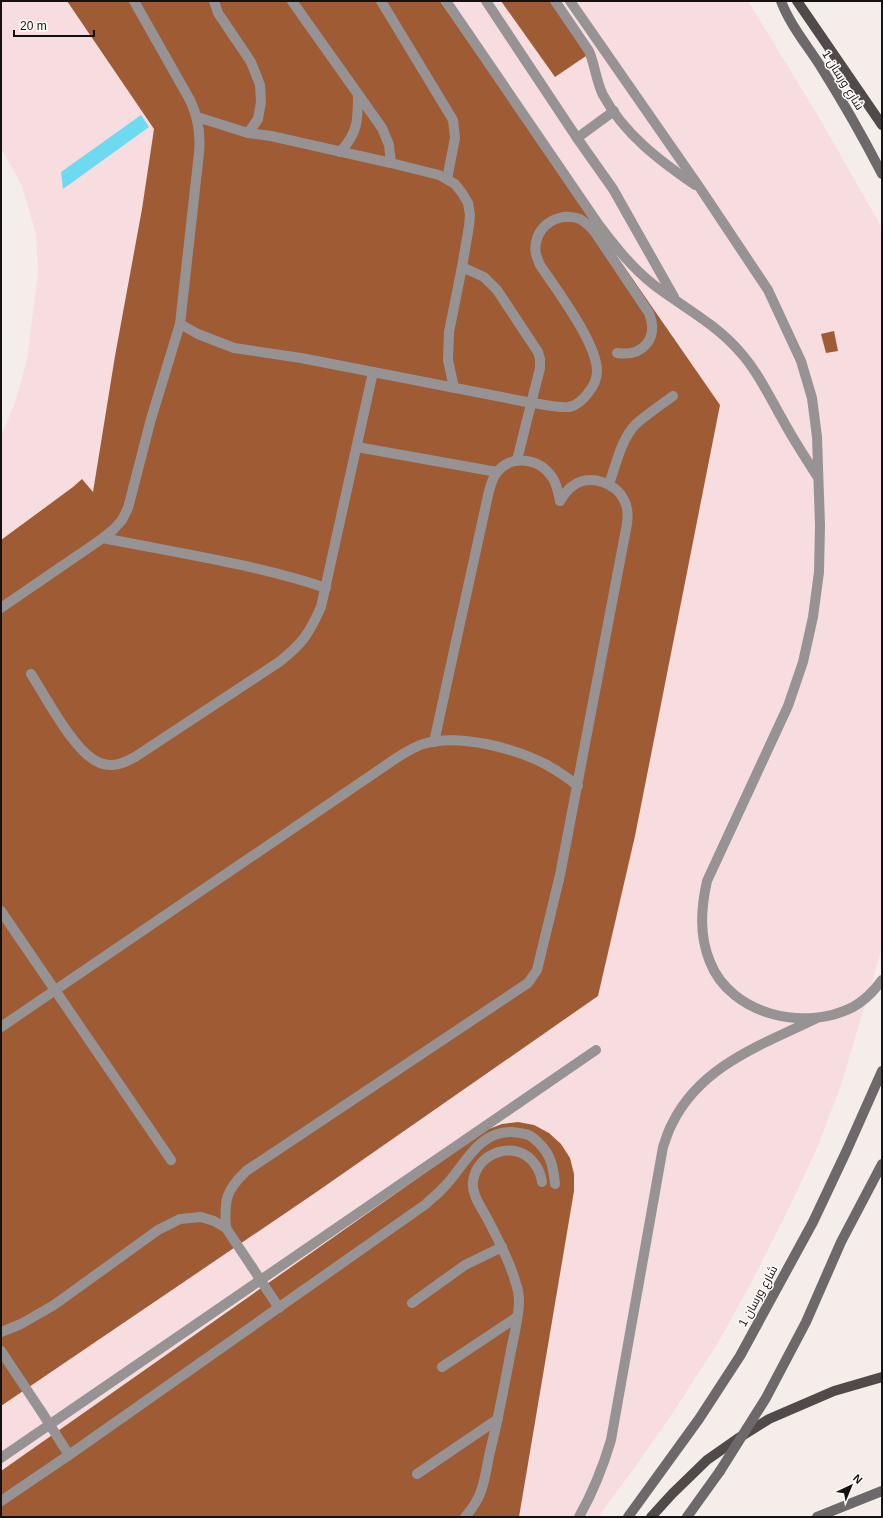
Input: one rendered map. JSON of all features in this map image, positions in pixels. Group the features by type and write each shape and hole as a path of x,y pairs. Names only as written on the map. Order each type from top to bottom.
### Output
{"main road":[{"path":"797,1 882,125"},
{"path":"651,1517 707,1460 737,1438 769,1419 834,1391 882,1377"}],"street":[{"name":"شارع ورسان 1","path":"781,1 793,27 844,103 882,174"},
{"name":"شارع ورسان 1","path":"628,1517 699,1420 740,1356 813,1222 882,1071"},
{"path":"686,1517 720,1471 766,1398 806,1322 841,1242 882,1164"},
{"path":"817,1517 882,1491"}],"lane":[{"path":"1,608 103,538 122,520 132,496 149,426 180,324 199,153 200,140 197,117 187,93 134,1"},
{"path":"214,1 218,13 251,62 260,85 261,102 258,119 248,133"},
{"path":"292,1 382,128 389,145 391,163"},
{"path":"381,1 453,120 455,138 447,179"},
{"path":"446,1 598,225 615,246 654,284 721,332 740,352 756,372 785,426 817,476"},
{"path":"486,1 577,138 613,189 676,300"},
{"path":"555,1 589,51 598,84 614,111 652,154 700,188"},
{"path":"570,1 700,188 768,290 801,361 812,398 817,437 817,476 820,525 819,572 813,617 803,662 788,706 707,881 702,901 701,922 704,943 710,962 719,978 732,992 747,1004 764,1012 782,1016 819,1017 836,1014 853,1006 868,996 882,980"},
{"path":"340,152 355,131 358,117 358,95"},
{"path":"577,138 614,111"},
{"path":"197,117 248,133 271,136 439,175 455,184 468,203 470,215 462,267 449,332 448,360 454,388"},
{"path":"180,324 198,334 234,348 301,358 532,403 569,406 576,404 591,390 597,371 596,361 583,331 540,265 536,254 536,243 539,233 546,224 555,219 566,217 577,218 587,223 594,231 648,313 652,322 652,331 647,344 635,352 626,354 617,352"},
{"path":"462,267 484,277 497,290 538,352 540,359 540,368 517,460"},
{"path":"31,674 66,729 82,750 90,758 101,764 113,765 125,763 279,662 293,651 306,637 321,607 373,372"},
{"path":"609,484 625,441 630,432 636,425 673,396"},
{"path":"357,447 497,472"},
{"path":"226,1228 224,1210 227,1195 234,1182 246,1171 528,983 533,977 539,962 560,875 627,524 628,512 625,501 619,491 609,484 598,480 586,480 575,484 566,491 560,501 556,485 549,472 536,463 517,460 510,462 497,472 489,491 434,742"},
{"path":"103,538 257,568 326,588"},
{"path":"1,1027 398,756 422,744 453,741 480,742 507,750 546,765 578,786"},
{"path":"1,911 171,1160"},
{"path":"579,1517 590,1497 602,1469 611,1440 663,1147 672,1123 686,1102 701,1084 716,1070 750,1050 819,1017"},
{"path":"1,1458 596,1050"},
{"path":"1,1501 69,1455 426,1204 444,1188 476,1147 490,1137 505,1132 519,1132 529,1135 540,1143 548,1153 553,1165 555,1184"},
{"path":"465,1517 481,1491 498,1419 519,1303 516,1282 502,1248 475,1194 473,1184 474,1174 480,1164 488,1156 507,1150 516,1151 525,1155 534,1162 540,1171 542,1182"},
{"path":"1,1332 21,1324 54,1305 158,1230 170,1223 190,1217 202,1217 214,1221 226,1228 279,1308"},
{"path":"412,1303 466,1265 502,1248"},
{"path":"442,1367 517,1318"},
{"path":"1,1352 42,1411 69,1455"},
{"path":"417,1474 498,1419"}],"shaded area":[{"path":"1,1 748,1 820,119 882,228 882,948 841,1085 818,1146 788,1210 718,1343 674,1411 598,1517 1,1517 1,436 15,403 27,360 38,272 36,234 22,186 1,148"}],"water":[{"path":"141,115 149,127 63,189 61,172"}],"building":[{"path":"67,1 440,1 720,405 635,836 598,996 315,1193 1,1406 1,540 82,479 93,492 115,356 142,209 154,129"},
{"path":"501,1 551,1 589,54 555,77"},
{"path":"834,331 838,351 826,353 821,334"},
{"path":"518,1122 534,1125 549,1133 561,1144 570,1158 574,1174 574,1191 519,1517 1,1517 1,1471 486,1130 502,1124"}]}
